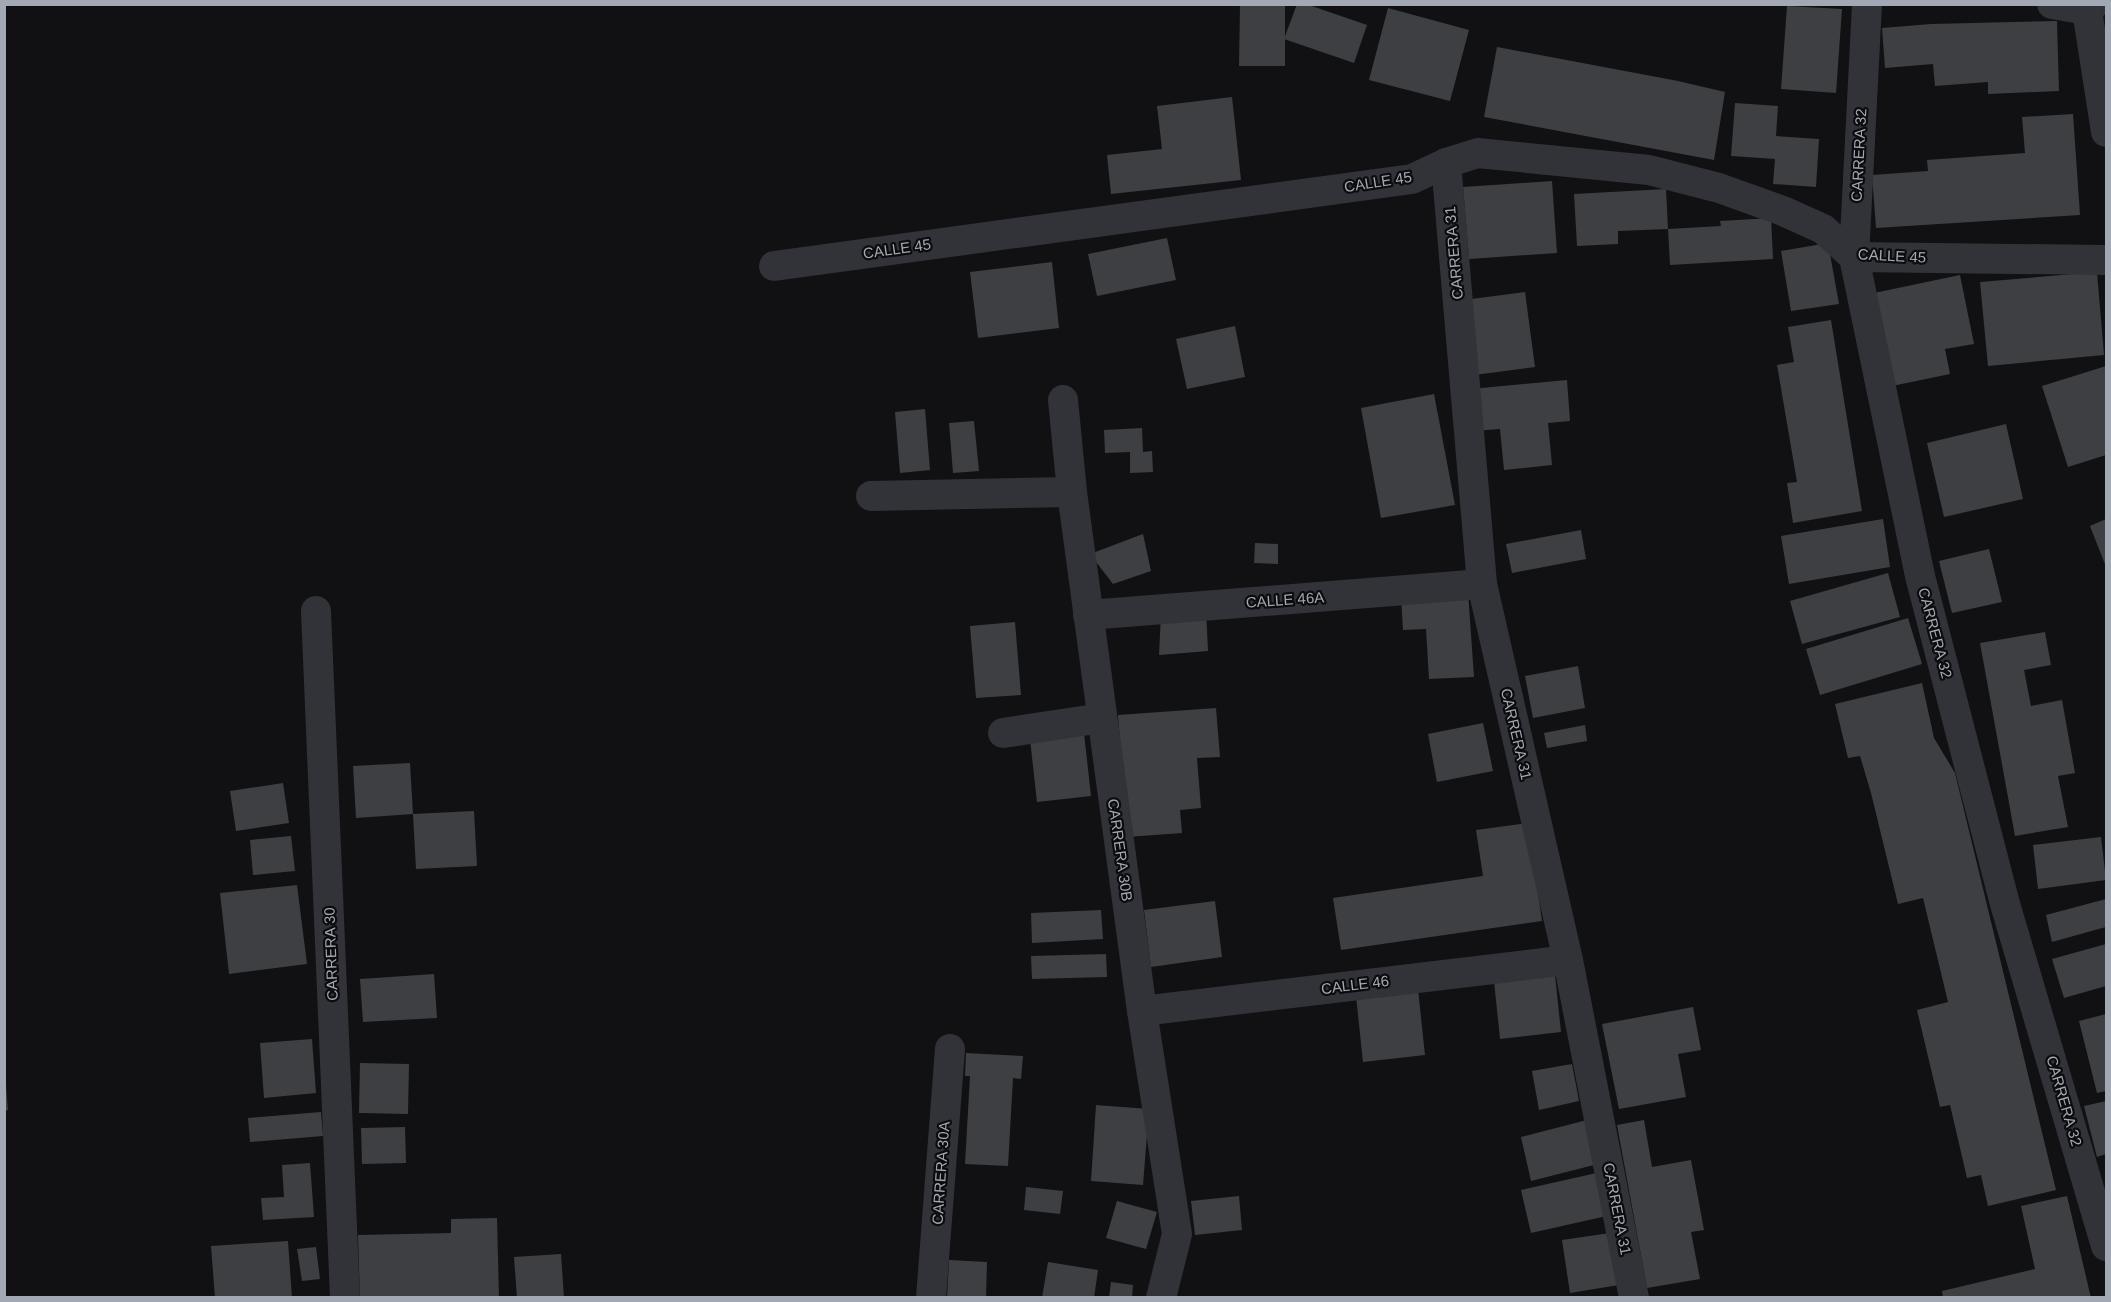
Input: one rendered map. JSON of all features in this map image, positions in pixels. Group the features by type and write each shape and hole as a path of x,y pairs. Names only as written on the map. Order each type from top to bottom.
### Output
{"street":[{"name":"CARRERA 32","path":"1867,4 1854,256 1920,576 2006,904 2106,1246"},
{"path":"2052,4 2090,7 2106,132"},
{"name":"CALLE 45","path":"774,266 1412,179 1446,163 1478,153 1649,170 1719,188 1783,211 1823,229 1854,256 2106,260"},
{"name":"CARRERA 31","path":"1446,163 1482,584 1568,960 1634,1298"},
{"name":"CARRERA 30B","path":"1063,400 1072,492 1142,1011 1178,1234 1161,1298"},
{"path":"872,496 1072,492"},
{"name":"CALLE 46A","path":"1088,615 1482,584"},
{"name":"CARRERA 30","path":"316,611 345,1298"},
{"path":"1003,733 1102,718"},
{"name":"CALLE 46","path":"1142,1011 1568,960"},
{"name":"CARRERA 30A","path":"931,1298 950,1049"}],"building":[{"path":"1240,4 1285,4 1285,66 1239,66"},
{"path":"1297,4 1306,4 1367,25 1354,63 1284,39"},
{"path":"1787,6 1842,9 1836,93 1781,89"},
{"path":"1388,8 1469,30 1450,101 1369,80"},
{"path":"2057,21 2059,91 1988,94 1988,82 1935,86 1933,64 1885,68 1882,28 1931,24"},
{"path":"1497,47 1725,92 1714,160 1484,117"},
{"path":"1232,97 1241,180 1111,194 1107,155 1162,149 1157,106"},
{"path":"1735,103 1778,106 1776,136 1819,139 1816,187 1773,184 1775,159 1731,156"},
{"path":"2073,114 2080,215 1876,228 1872,175 1928,171 1927,160 2025,153 2022,117"},
{"path":"1552,181 1557,253 1469,259 1463,187"},
{"path":"1666,189 1668,229 1618,231 1618,244 1577,246 1574,194"},
{"path":"1771,218 1773,259 1670,265 1668,229 1721,226 1720,221"},
{"path":"1167,238 1176,280 1097,296 1088,254"},
{"path":"1828,243 1839,304 1791,311 1781,251"},
{"path":"1052,262 1059,328 978,338 970,272"},
{"path":"2097,272 2104,355 1988,366 1980,282"},
{"path":"1960,275 1974,344 1945,349 1950,374 1892,386 1874,293"},
{"path":"1525,292 1535,367 1474,375 1464,300"},
{"path":"1831,320 1862,511 1793,523 1787,483 1797,482 1777,365 1794,362 1788,327"},
{"path":"1235,326 1245,377 1187,389 1176,339"},
{"path":"2106,366 2106,455 2068,467 2042,386"},
{"path":"1567,380 1570,421 1548,423 1552,465 1504,470 1500,429 1475,431 1471,389"},
{"path":"1434,394 1455,505 1381,518 1361,408"},
{"path":"925,409 930,470 900,473 895,412"},
{"path":"974,421 979,471 953,473 949,423"},
{"path":"2006,424 2023,499 1944,517 1927,443"},
{"path":"1142,428 1143,452 1152,451 1153,472 1130,473 1130,452 1105,453 1104,430"},
{"path":"1883,519 1890,567 1789,584 1781,536"},
{"path":"2106,519 2106,567 2090,526"},
{"path":"1581,530 1586,559 1512,573 1506,544"},
{"path":"1143,534 1151,571 1113,584 1090,554"},
{"path":"1255,543 1278,544 1278,564 1254,563"},
{"path":"1989,549 2002,602 1952,613 1939,561"},
{"path":"1888,573 1900,617 1802,644 1790,601"},
{"path":"1468,592 1474,677 1429,679 1426,629 1403,630 1401,596"},
{"path":"1206,609 1208,651 1159,655 1161,614"},
{"path":"1908,618 1922,664 1820,695 1806,649"},
{"path":"1015,622 1021,695 976,698 970,626"},
{"path":"2045,632 2051,665 2024,670 2031,706 2062,700 2075,773 2058,776 2068,827 2015,836 1980,643"},
{"path":"1578,666 1585,708 1533,718 1525,676"},
{"path":"1922,683 1934,738 1955,773 2056,1190 1988,1206 1981,1175 1967,1178 1950,1105 1940,1107 1917,1010 1948,1002 1923,898 1898,904 1860,756 1848,758 1835,704"},
{"path":"1216,708 1220,757 1197,758 1201,808 1180,810 1182,833 1127,837 1118,715"},
{"path":"1483,723 1493,771 1437,782 1428,734"},
{"path":"1083,724 1091,796 1037,802 1029,730"},
{"path":"1585,725 1587,741 1547,748 1544,733"},
{"path":"410,763 413,814 356,818 353,766"},
{"path":"283,783 289,823 236,831 230,791"},
{"path":"474,811 477,866 416,869 413,814"},
{"path":"1528,823 1542,921 1341,950 1333,898 1483,876 1476,830"},
{"path":"291,836 295,871 253,875 250,840"},
{"path":"2101,837 2106,880 2038,889 2033,845"},
{"path":"297,885 307,964 229,974 220,893"},
{"path":"2106,899 2106,927 2052,942 2046,915"},
{"path":"1215,901 1222,957 1151,967 1144,910"},
{"path":"1101,910 1103,939 1032,943 1031,913"},
{"path":"2106,944 2106,986 2064,998 2052,959"},
{"path":"1106,954 1107,977 1032,979 1031,956"},
{"path":"434,974 437,1018 363,1022 360,979"},
{"path":"1555,975 1561,1032 1500,1039 1494,981"},
{"path":"1418,989 1425,1055 1363,1062 1356,996"},
{"path":"1693,1007 1701,1050 1678,1054 1686,1097 1619,1109 1602,1024"},
{"path":"2106,1014 2106,1091 2097,1093 2079,1021"},
{"path":"312,1039 316,1093 264,1098 260,1043"},
{"path":"966,1053 1023,1056 1021,1079 1013,1078 1008,1166 965,1164 970,1076 965,1076"},
{"path":"360,1063 409,1064 408,1114 359,1113"},
{"path":"1572,1064 1579,1101 1539,1110 1532,1071"},
{"path":"4,1085 6,1085 8,1110 4,1111"},
{"path":"2106,1101 2106,1154 2097,1157 2084,1106"},
{"path":"1096,1105 1149,1109 1143,1185 1091,1181"},
{"path":"321,1112 323,1136 250,1142 248,1118"},
{"path":"1587,1120 1598,1164 1531,1181 1521,1137"},
{"path":"1644,1120 1652,1167 1691,1160 1704,1230 1691,1232 1700,1279 1647,1288 1617,1125"},
{"path":"405,1127 406,1163 362,1164 361,1128"},
{"path":"310,1163 314,1217 263,1220 261,1198 284,1197 282,1165"},
{"path":"1601,1172 1611,1215 1531,1233 1521,1190"},
{"path":"1026,1187 1063,1191 1060,1214 1024,1210"},
{"path":"1239,1196 1242,1230 1195,1235 1191,1201"},
{"path":"2067,1196 2091,1298 1943,1298 1942,1291 2035,1269 2021,1206"},
{"path":"1117,1201 1157,1212 1146,1249 1106,1238"},
{"path":"497,1218 499,1298 360,1298 358,1235 451,1233 451,1219"},
{"path":"1610,1233 1619,1285 1570,1293 1562,1240"},
{"path":"288,1241 292,1298 215,1298 211,1246"},
{"path":"316,1247 320,1279 302,1281 297,1249"},
{"path":"561,1254 564,1298 517,1298 514,1257"},
{"path":"949,1260 987,1262 986,1298 947,1298"},
{"path":"1048,1262 1098,1270 1094,1298 1042,1298"},
{"path":"1111,1282 1133,1285 1132,1298 1109,1298"}]}
